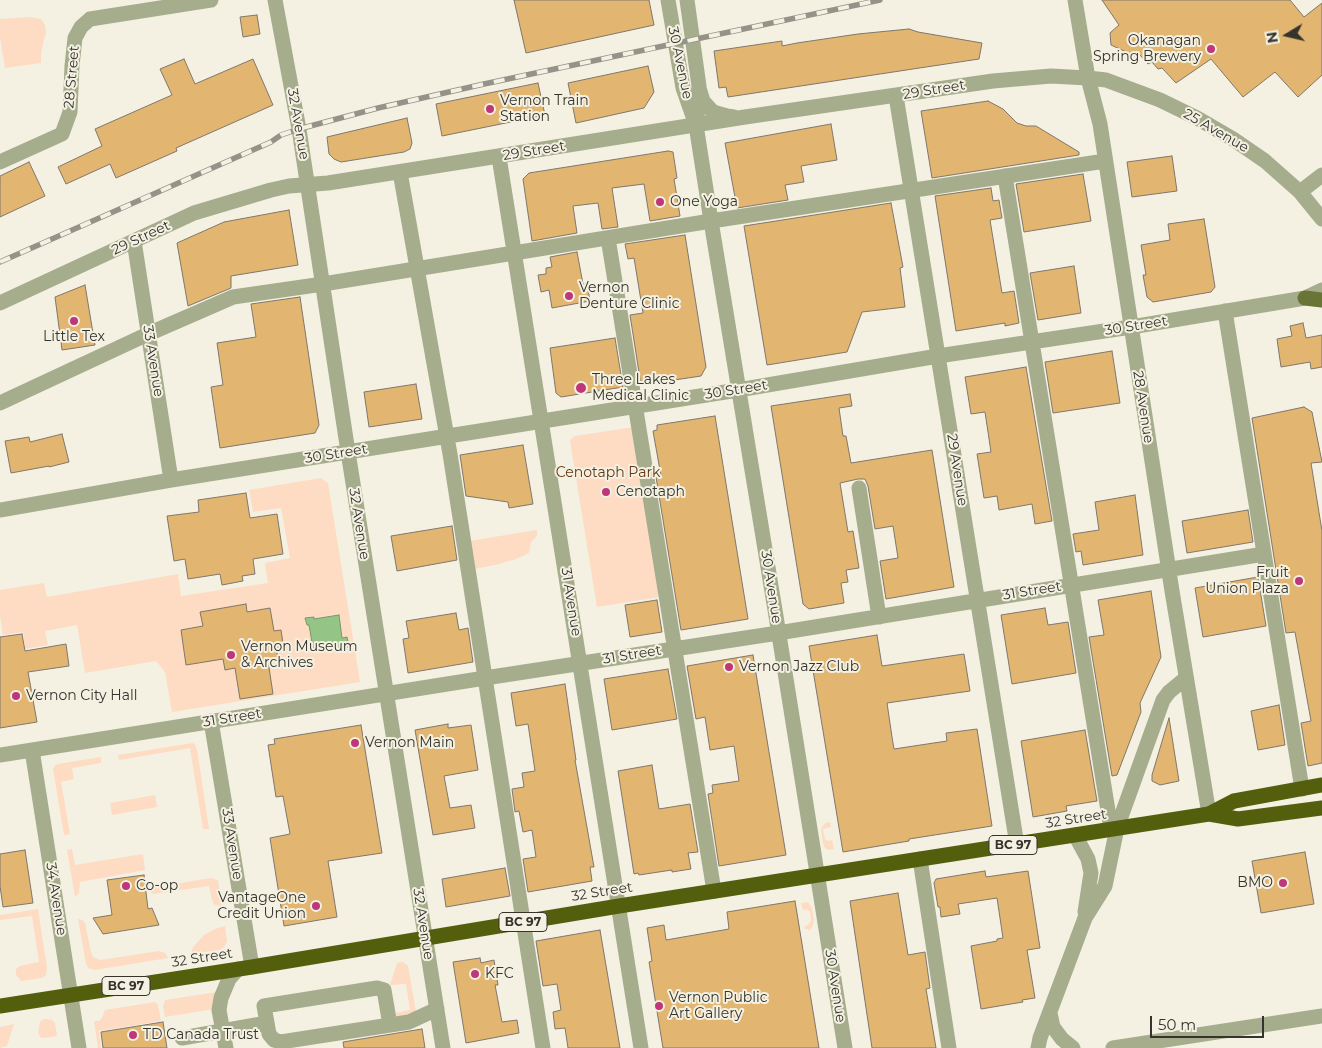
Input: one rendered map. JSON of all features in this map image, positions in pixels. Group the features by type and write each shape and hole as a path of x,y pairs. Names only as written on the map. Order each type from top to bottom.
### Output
{"highway":[{"name":"32 Street","path":"0,1006 714,891 1209,814 1234,801 1322,785"},
{"name":"32 Street","path":"1209,814 1238,819 1322,808"}],"main road":[{"path":"1305,298 1322,300"}],"street":[{"name":"28 Street","path":"0,162 62,134 70,112 75,38 81,27 90,19 211,0"},
{"name":"32 Avenue","path":"276,0 308,184 348,452 443,1048"},
{"name":"30 Avenue","path":"668,0 683,88 696,125 845,1048"},
{"name":"30 Avenue","path":"687,0 699,86 696,125"},
{"name":"28 Avenue","path":"1075,0 1088,78 1100,124 1209,814"},
{"name":"29 Street","path":"0,303 194,213 289,186 328,184 745,117 993,81 1051,76 1088,78"},
{"name":"25 Avenue","path":"1088,78 1106,80 1151,97 1197,118 1233,139 1265,161 1300,192 1322,219"},
{"path":"699,86 703,101 714,112 726,116 745,117"},
{"name":"29 Avenue","path":"896,96 1016,845"},
{"name":"31 Avenue","path":"499,157 620,906 641,1048"},
{"path":"0,403 148,334 233,297 1106,161"},
{"path":"400,172 446,436 543,1048"},
{"path":"1300,192 1322,174"},
{"path":"1005,176 1114,829"},
{"path":"608,238 714,891"},
{"name":"33 Avenue","path":"134,241 171,480"},
{"name":"30 Street","path":"0,510 171,480 738,390 938,356 1131,327 1305,298 1322,290"},
{"path":"1225,311 1302,789"},
{"path":"859,488 879,617"},
{"name":"31 Street","path":"0,755 879,617 1264,554"},
{"path":"1038,1048 1085,918 1105,886 1114,829 1163,700 1169,692 1186,678"},
{"name":"33 Avenue","path":"211,721 245,968"},
{"name":"34 Avenue","path":"32,750 79,1048"},
{"path":"1075,835 1088,859 1091,873 1085,918"},
{"path":"920,859 949,1048"},
{"path":"226,1048 219,1010 221,998 229,979 245,968"},
{"path":"390,1025 384,990 377,988 264,1006 269,1035 274,1040 281,1042 390,1025 409,1022 437,1009"},
{"path":"1050,1013 1053,1027 1062,1039 1073,1048"},
{"path":"1113,1048 1322,1016"},
{"path":"182,1038 223,1030 269,1035"}],"green space":[{"path":"30,17 41,19 45,25 46,34 41,54 41,63 5,68 0,38 0,19"},
{"name":"Cenotaph Park","path":"634,427 660,597 597,607 570,441 575,436"},
{"path":"321,478 328,483 360,682 172,712 165,672 156,661 85,673 77,625 45,631 48,645 25,649 23,632 3,635 0,616 0,590 44,583 47,597 178,574 181,596 268,583 265,563 290,558 281,508 253,512 249,490"},
{"path":"537,530 537,536 531,542 529,553 516,559 474,569 469,541"},
{"path":"193,743 197,749 209,829 203,829 190,748 119,760 118,755"},
{"path":"101,757 101,763 72,768 74,779 61,782 70,834 64,835 53,769 58,764"},
{"path":"155,795 157,807 112,815 110,803"},
{"path":"830,822 831,827 823,829 825,839 828,841 832,840 834,849 829,850 825,848 823,843 821,829 825,823"},
{"path":"72,849 75,865 143,854 145,870 80,882 79,893 75,897 67,850"},
{"path":"211,878 218,880 222,906 213,903 209,886 153,894 149,891 149,888"},
{"path":"808,902 812,908 814,920 809,931 804,926 809,925 808,923 811,922 810,911 807,909 803,910 801,903"},
{"path":"38,909 47,968 46,975 42,978 21,981 16,975 16,969 20,966 39,962 32,916 0,920 0,915"},
{"path":"78,919 85,923 93,957 100,960 159,951 165,953 168,958 95,970 88,968"},
{"path":"225,926 227,941 224,947 219,950 191,954 193,947 204,935"},
{"path":"403,962 408,966 416,1012 396,1021 395,1013 410,1010 406,984 390,985 397,963"},
{"path":"217,992 214,1009 165,1017 163,1006 165,1000"},
{"path":"155,1002 158,1005 161,1021 99,1031 101,1048 98,1048 94,1021 99,1021 102,1018 105,1010"},
{"path":"45,1019 52,1020 55,1023 57,1036 40,1037 38,1033 40,1022"},
{"path":"14,1024 7,1046 0,1048 0,1027"}],"shaded area":[{"path":"339,615 342,638 347,637 349,647 339,649 338,644 313,648 309,625 307,625 305,618 314,617 314,619"}],"building":[{"path":"514,0 649,0 654,25 526,53"},
{"name":"Okanagan Spring Brewery","path":"1102,0 1290,0 1304,17 1322,3 1322,75 1298,97 1275,72 1243,97 1211,59 1176,83 1162,68 1158,69 1152,62 1148,64 1139,54 1135,56 1111,45 1110,33 1119,25"},
{"path":"257,15 260,34 243,37 240,17"},
{"path":"909,29 982,43 979,59 728,97 726,87 719,88 714,51 782,41 782,46 858,34"},
{"path":"184,59 195,84 253,59 273,105 176,148 177,151 116,178 110,164 66,184 58,167 102,146 95,129 172,95 160,69"},
{"path":"648,66 654,92 644,108 576,123 568,83"},
{"name":"Vernon Train Station","path":"538,83 545,115 442,136 436,104"},
{"path":"988,101 1003,109 1017,123 1026,126 1036,126 1079,152 1079,155 932,178 921,111"},
{"path":"407,118 412,143 410,149 404,152 341,162 329,154 327,137"},
{"path":"831,124 837,160 801,166 804,182 785,185 788,200 737,208 725,143"},
{"path":"668,151 673,152 677,178 674,179 680,216 650,221 644,184 612,188 618,227 602,229 598,203 573,206 577,233 532,241 523,179 529,173"},
{"path":"1172,156 1177,191 1132,197 1127,162"},
{"path":"29,162 45,196 0,217 0,176"},
{"path":"1083,174 1091,221 1024,232 1016,184"},
{"path":"991,188 993,201 999,200 1002,218 990,220 1002,293 1014,291 1019,323 1005,326 1005,323 956,331 935,196"},
{"path":"891,203 903,267 900,268 905,307 862,312 847,352 767,365 744,226"},
{"path":"289,210 298,265 231,276 231,288 188,306 177,243 224,222"},
{"path":"1204,219 1215,287 1211,292 1153,302 1147,297 1143,275 1146,275 1141,245 1170,240 1168,224"},
{"path":"685,235 706,367 701,376 641,385 630,315 643,313 634,258 628,259 625,244"},
{"path":"577,252 583,284 587,284 590,301 552,308 549,290 541,292 538,275 546,274 546,268 552,267 550,257"},
{"path":"1074,266 1081,313 1038,320 1030,273"},
{"name":"Little Tex","path":"85,285 95,345 62,350 55,297"},
{"path":"300,297 319,425 315,433 220,448 211,387 223,385 217,343 256,337 251,304"},
{"path":"1303,323 1306,338 1322,335 1322,367 1311,369 1310,362 1281,367 1277,339 1292,336 1290,326"},
{"path":"615,338 623,387 561,397 556,393 550,348"},
{"path":"1112,351 1120,403 1053,413 1045,362"},
{"path":"1026,367 1052,521 1035,524 1032,504 999,510 997,496 984,498 977,454 991,452 985,412 971,414 965,377"},
{"path":"416,384 422,419 369,427 364,392"},
{"path":"850,394 852,406 839,408 843,436 846,436 851,463 932,450 954,587 886,599 880,561 898,558 893,526 875,529 868,486 865,479 858,479 840,483 848,532 853,531 859,568 846,570 848,582 841,583 844,603 809,609 803,604 771,406"},
{"name":"Fruit Union Plaza","path":"1304,407 1312,412 1322,462 1311,463 1322,531 1322,763 1308,766 1301,723 1311,721 1295,632 1286,633 1252,418"},
{"path":"715,416 748,619 681,630 656,477 661,476 653,431 657,430 657,425"},
{"path":"62,434 69,462 11,473 5,441 29,437 30,442"},
{"path":"523,445 533,504 509,508 508,502 466,496 460,455"},
{"path":"246,493 250,518 277,514 283,554 253,559 255,574 242,576 243,581 222,585 220,574 188,579 185,559 174,561 167,516 199,512 198,500"},
{"path":"1135,495 1143,555 1083,565 1081,551 1076,552 1073,534 1099,530 1095,502"},
{"path":"1248,510 1253,542 1187,553 1182,521"},
{"path":"452,526 457,560 397,571 391,536"},
{"path":"1258,577 1266,626 1203,637 1195,588"},
{"path":"1151,591 1161,657 1140,703 1141,712 1117,775 1112,776 1089,637 1104,635 1098,600"},
{"path":"657,600 662,632 630,637 625,605"},
{"name":"Vernon Museum & Archives","path":"246,604 247,612 270,608 274,631 281,630 284,650 277,652 278,660 268,661 273,694 240,699 235,668 225,670 223,659 186,665 181,630 203,626 200,612"},
{"path":"1045,608 1048,625 1068,622 1076,673 1012,684 1001,615"},
{"path":"456,613 459,630 468,628 473,662 408,673 403,639 409,638 406,621"},
{"name":"Vernon City Hall","path":"22,634 25,651 66,644 69,666 28,672 37,722 0,728 0,637"},
{"path":"877,635 882,666 964,654 970,691 887,703 892,737 894,749 947,741 946,733 977,729 992,826 843,852 809,646"},
{"path":"753,655 786,855 719,866 708,794 713,793 712,785 739,781 734,746 710,750 705,717 696,719 687,666"},
{"path":"668,669 677,719 612,730 604,679"},
{"path":"565,684 575,760 594,867 590,867 592,881 528,892 523,859 536,857 532,830 523,832 519,811 515,812 512,789 524,787 522,773 535,771 528,724 516,726 511,693"},
{"path":"1279,705 1285,745 1258,750 1251,711"},
{"path":"1169,718 1179,781 1160,785 1152,781 1152,775"},
{"path":"448,724 448,728 471,725 478,770 444,776 450,808 471,805 475,828 433,835 415,730"},
{"path":"361,725 382,853 328,861 337,917 284,926 270,838 290,834 283,796 276,797 268,745 275,744 274,739"},
{"path":"1085,730 1097,801 1066,806 1067,811 1033,817 1021,741"},
{"path":"652,765 659,809 690,804 698,852 688,853 691,869 634,874 618,771"},
{"path":"25,850 33,903 3,907 0,886 0,854"},
{"name":"BMO","path":"1305,852 1314,904 1261,913 1252,861"},
{"path":"505,868 510,896 446,907 442,879"},
{"path":"985,871 986,877 1028,871 1040,948 1027,950 1035,998 1022,1000 1023,1002 981,1009 971,946 1003,938 997,898 958,904 960,914 941,917 934,883 936,879"},
{"path":"144,875 148,909 152,908 159,925 103,934 93,918 112,915 107,880"},
{"path":"898,893 908,955 925,952 930,988 926,989 936,1048 872,1048 850,901"},
{"path":"795,901 819,1048 663,1048 649,962 652,961 647,928 664,925 666,940 729,929 727,912"},
{"path":"600,930 620,1048 568,1048 565,1028 555,1029 553,1012 561,1010 557,984 543,986 536,941"},
{"path":"480,958 481,963 494,960 498,985 495,985 502,1022 517,1020 519,1033 466,1043 453,962"},
{"name":"TD Canada Trust","path":"163,1022 167,1048 103,1048 101,1032"},
{"path":"422,1029 425,1048 344,1048 343,1042"}],"railway":[{"path":"0,262 271,142 281,135 299,129 378,108 484,84 880,0"}],"place":[{"name":"Okanagan Spring Brewery","path":"1211,49"},
{"name":"Vernon Train Station","path":"490,109"},
{"name":"One Yoga","path":"660,202"},
{"name":"Vernon Denture Clinic","path":"569,296"},
{"name":"Little Tex","path":"74,321"},
{"name":"Three Lakes Medical Clinic","path":"581,388"},
{"name":"Cenotaph","path":"606,492"},
{"name":"Fruit Union Plaza","path":"1299,581"},
{"name":"Vernon Museum & Archives","path":"231,655"},
{"name":"Vernon Jazz Club","path":"729,667"},
{"name":"Vernon City Hall","path":"16,696"},
{"name":"Vernon Main","path":"355,743"},
{"name":"BMO","path":"1283,883"},
{"name":"Co-op","path":"126,886"},
{"name":"VantageOne Credit Union","path":"316,906"},
{"name":"KFC","path":"475,974"},
{"name":"Vernon Public Art Gallery","path":"659,1006"},
{"name":"TD Canada Trust","path":"133,1035"}]}
